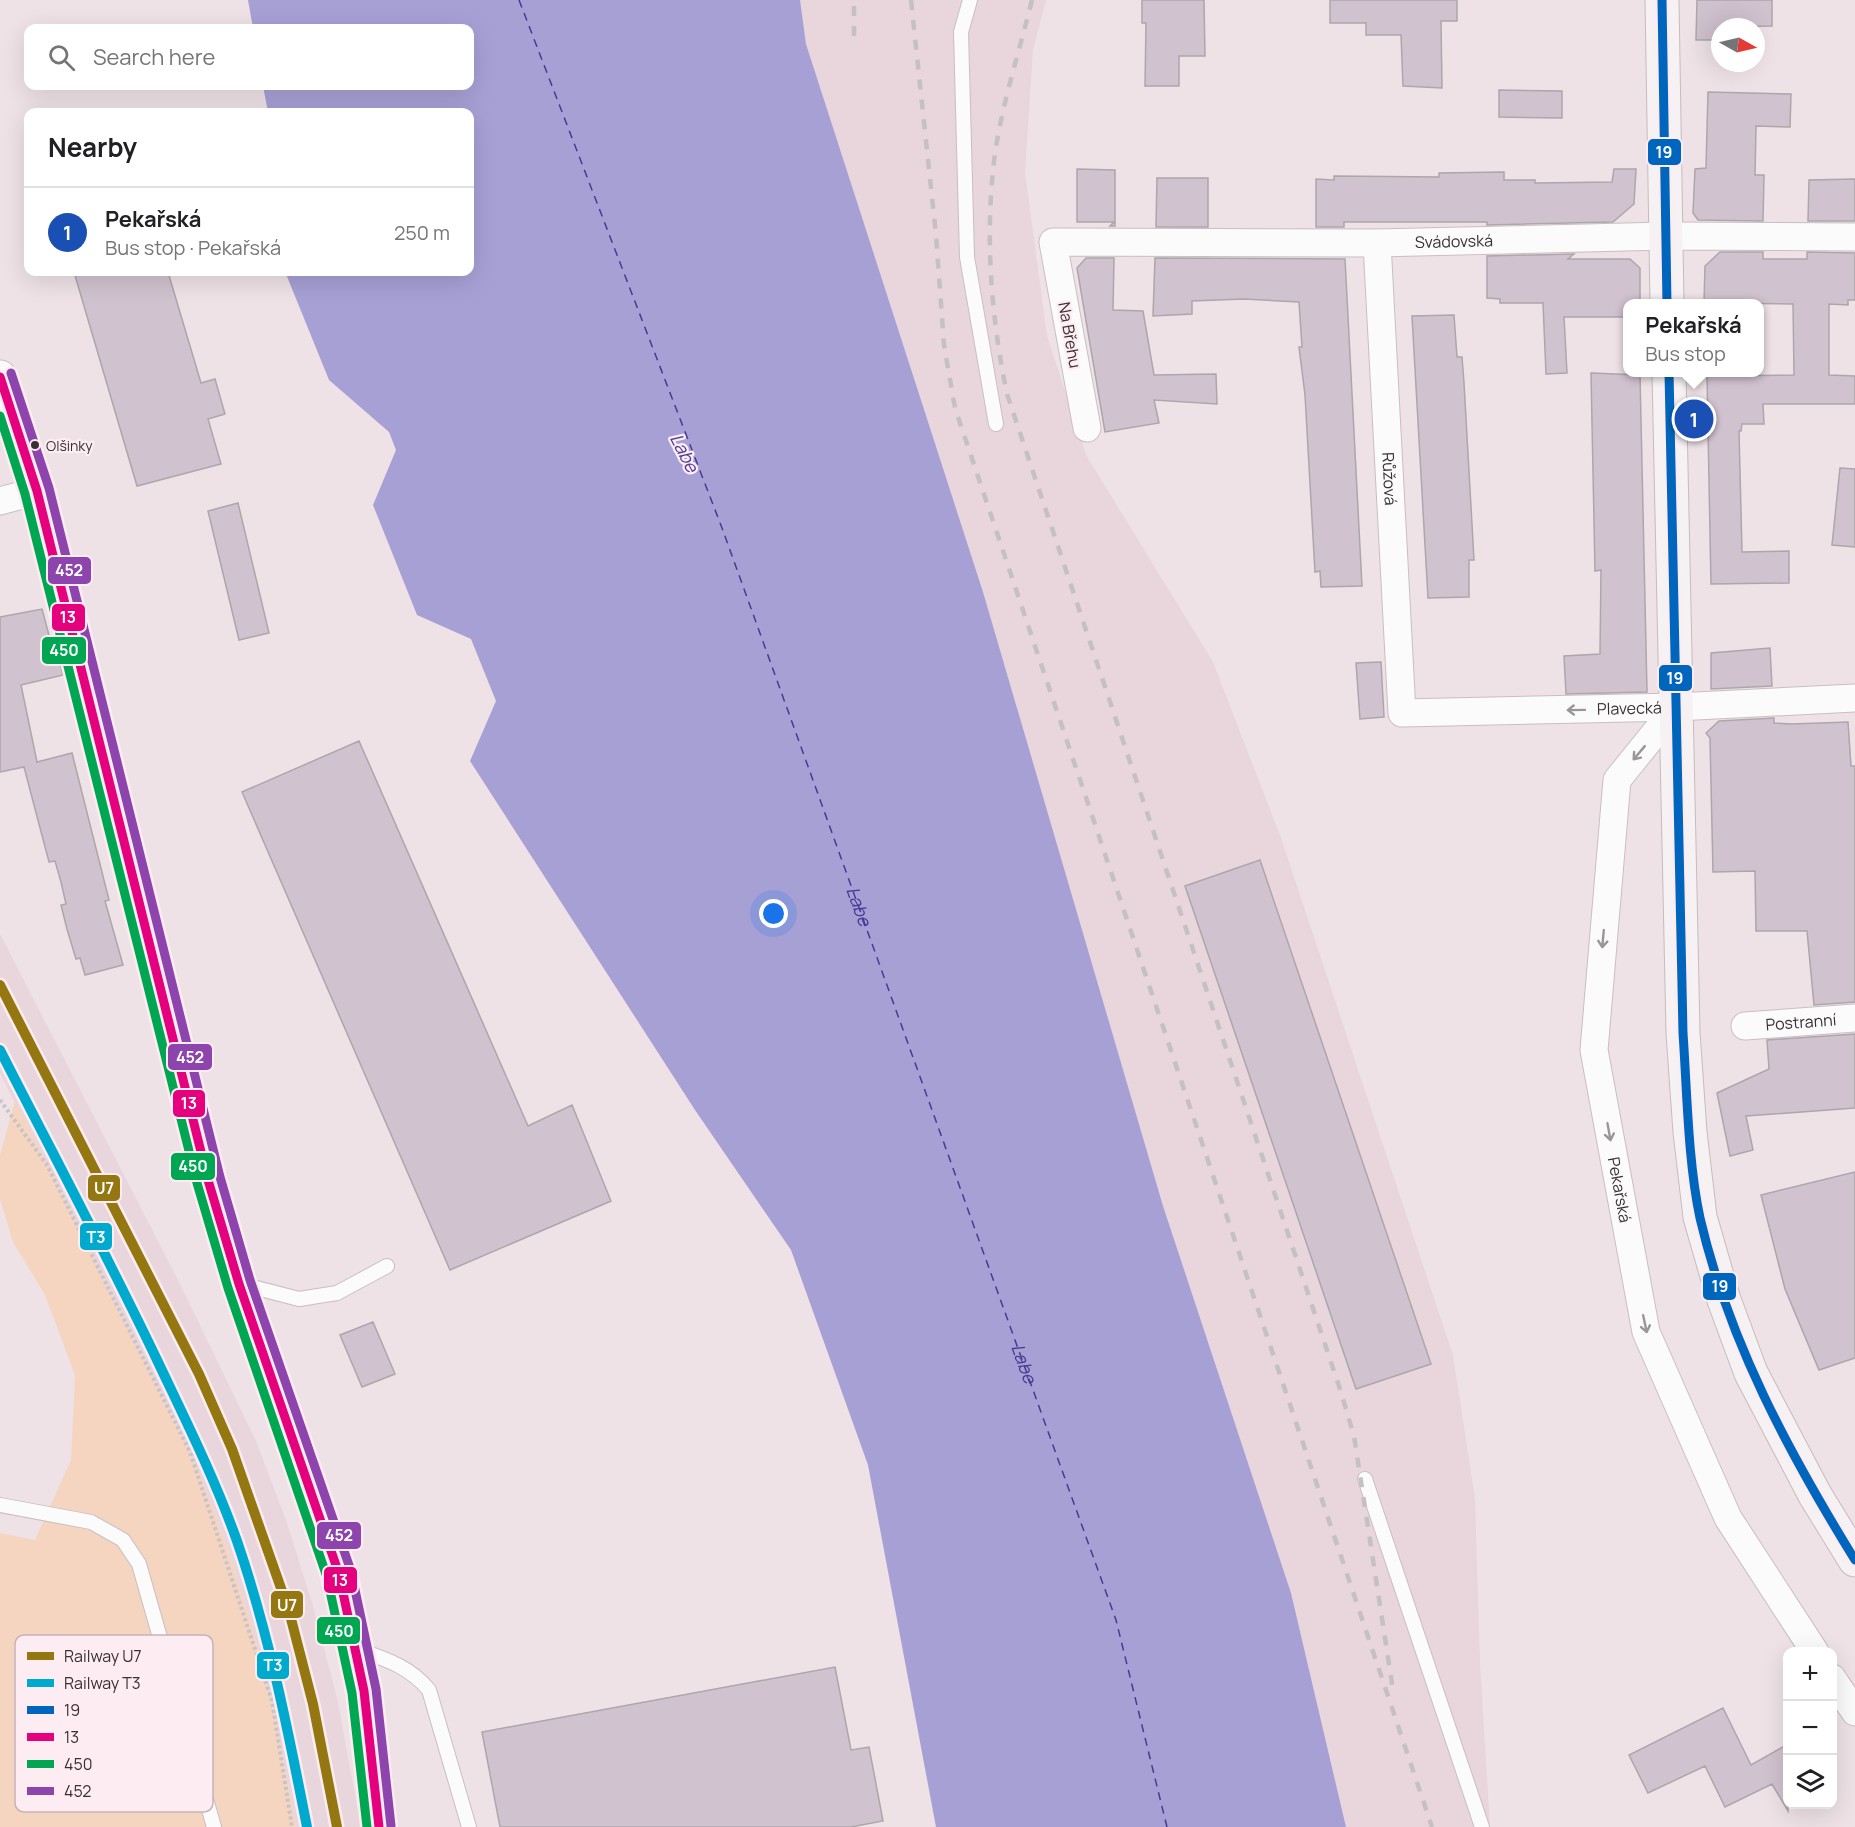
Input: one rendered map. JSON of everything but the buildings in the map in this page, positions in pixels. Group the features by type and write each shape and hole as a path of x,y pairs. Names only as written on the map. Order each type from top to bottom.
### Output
{"main road":[{"path":"1662,0 1667,299"},
{"path":"0,377 37,491 207,1180 239,1284 339,1574 371,1732 378,1827"},
{"path":"1669,377 1683,1033 1690,1132 1700,1217 1724,1299 1751,1373 1815,1495 1855,1560"}],"street":[{"name":"Svádovská","path":"1053,242 1377,243 1666,236 1855,237"},
{"name":"Na Břehu","path":"1053,242 1087,428"},
{"name":"Růžová","path":"1377,243 1402,713"},
{"path":"0,501 37,491"},
{"name":"Plavecká","path":"1402,713 1676,707 1855,698"},
{"name":"Pekařská","path":"1676,707 1617,780 1594,1050 1646,1332 1728,1518 1812,1647"},
{"name":"Postranní","path":"1745,1026 1855,1018"},
{"path":"1837,1684 1855,1712"}],"lane":[{"path":"970,0 961,32 967,257 996,424"},
{"path":"239,1284 299,1299 337,1293 387,1266"},
{"path":"1365,1479 1482,1827"},
{"path":"0,1505 91,1522 123,1540 139,1564 159,1635"},
{"path":"356,1649 394,1662 416,1675 429,1690 469,1827"},
{"path":"210,1812 214,1827"}],"path":[{"path":"0,1101 47,1165 190,1452 273,1701 292,1827"}],"shaded area":[{"path":"800,0 1046,0 1033,49 1025,172 1047,336 1086,455 1213,662 1281,838 1453,1355 1475,1499 1480,1663 1490,1827 1346,1827 1291,1593 1163,1206 983,592 806,44"},
{"path":"0,934 178,1280 256,1441 287,1523 312,1603 337,1698 361,1827 296,1827 274,1713 250,1621 226,1544 196,1466 0,1073"},
{"path":"15,1101 196,1466 226,1544 250,1621 274,1713 296,1827 0,1827 0,1533 35,1540 71,1460 75,1375 45,1295 13,1242 0,1199 0,1155"}],"water":[{"name":"Labe","path":"248,0 800,0 806,44 983,592 1163,1206 1291,1593 1346,1827 936,1827 868,1465 791,1250 695,1110 470,761 496,701 471,639 417,615 373,505 396,450 389,432 329,380 287,276 474,276 474,108 267,108 264,90 474,90 474,24 252,24"}],"ferry route":[{"path":"519,0 722,528 1116,1620 1167,1827"}],"railway":[{"path":"854,0 854,36"},
{"path":"911,0 936,235 944,345 955,408 1432,1827"},
{"path":"1032,0 1001,120 991,190 990,249 993,307 1007,394 1354,1436 1393,1690"}],"rail line":[{"name":"U7","path":"0,985 199,1374 232,1449 289,1611 313,1704 337,1827"},
{"name":"T3","path":"0,1050 139,1323 219,1495 237,1541 259,1611 285,1718 307,1827"}],"transit line":[{"name":"19","path":"1662,0 1667,299"},
{"name":"452","path":"11,373 49,488 220,1177 250,1280 351,1571 376,1689 391,1826"},
{"name":"13","path":"0,377 37,491 208,1180 239,1284 339,1574 364,1691 379,1827"},
{"name":"19","path":"1669,377 1683,1033 1688,1126 1696,1196 1712,1264 1744,1352 1807,1479 1855,1560"},
{"name":"450","path":"0,416 25,494 197,1183 228,1288 327,1577 352,1693 367,1827"}],"place":[{"name":"Pekařská","path":"1694,419"},
{"name":"Olšinky","path":"35,445"}]}
